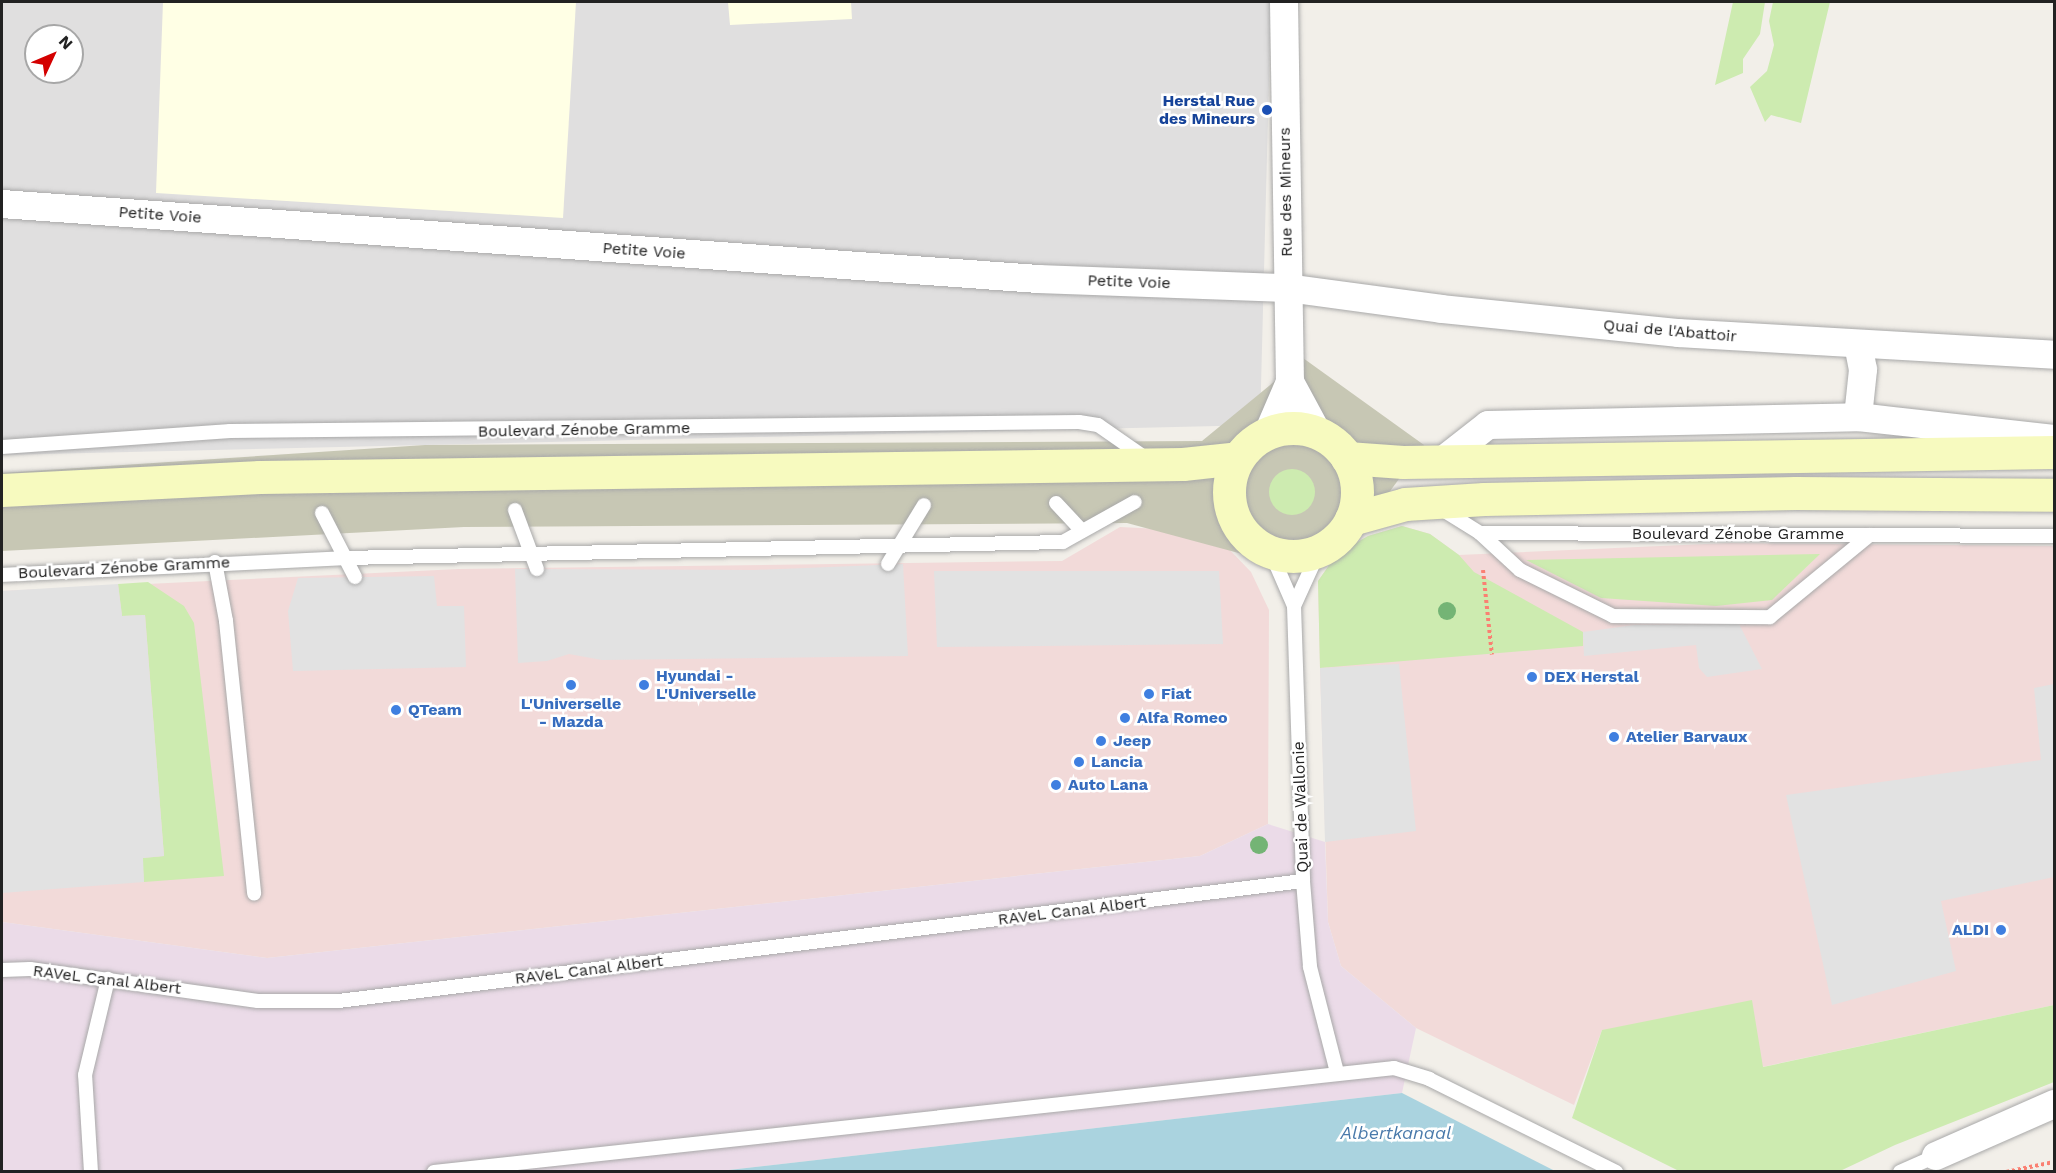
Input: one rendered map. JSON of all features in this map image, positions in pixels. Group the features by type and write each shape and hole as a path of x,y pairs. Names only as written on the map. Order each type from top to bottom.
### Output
{"main road":[{"path":"1295,428 1317,432 1347,458 1358,487 1352,519 1340,537 1320,549 1302,556 1271,553 1244,533 1236,522 1229,501 1230,478 1238,458 1249,444 1268,433 1295,428"},
{"path":"1347,458 1442,461 2055,452"},
{"path":"2,490 272,477 1153,465 1220,462 1238,458"},
{"path":"1352,519 1375,510 1430,502 1796,493 2055,495"}],"street":[{"name":"Rue des Mineurs","path":"1268,433 1290,382 1284,2"},
{"name":"Petite Voie","path":"2,204 1026,278 1287,288"},
{"name":"Quai de l'Abattoir","path":"1287,288 1442,309 1654,331 2055,355"},
{"path":"1858,344 1863,370 1858,417"},
{"name":"Rue des Mineurs","path":"1290,382 1317,432"},
{"path":"1442,461 1488,425 1858,417 2055,439"},
{"path":"1936,1155 2055,1104"}],"lane":[{"name":"Boulevard Zénobe Gramme","path":"2,447 230,431 1078,422 1098,425 1130,444 1153,465"},
{"name":"Boulevard Zénobe Gramme","path":"2,575 215,562 1063,542 1135,502"},
{"path":"1430,502 1480,533 1520,570 1612,616 1770,616 1870,535"},
{"path":"1056,503 1082,531"},
{"path":"888,564 924,504"},
{"path":"515,510 537,569"},
{"path":"322,513 355,577"},
{"name":"Boulevard Zénobe Gramme","path":"1480,533 2055,536"},
{"name":"Quai de Wallonie","path":"1294,606 1320,549"},
{"name":"Quai de Wallonie","path":"1177,898 1303,881 1294,606 1271,553"},
{"path":"215,562 226,621 254,894"},
{"path":"1303,881 1310,967 1337,1072"},
{"name":"RAVeL Canal Albert","path":"2,969 108,979 258,1001 339,1001 1177,898"},
{"path":"91,1172 85,1075 108,979"},
{"path":"434,1172 1337,1072 1394,1068 1429,1079 1616,1172"},
{"path":"1900,1172 1936,1155"}],"path":[{"path":"1480,533 1492,655"},
{"path":"2006,1172 2055,1162"}],"shaded area":[{"path":"2,2 1271,2 1260,425 2,455"},
{"path":"163,2 576,2 563,218 156,193"},
{"path":"728,2 851,2 852,19 730,25"},
{"path":"1303,358 1424,445 1357,536 1294,568 1127,523 464,527 2,551 2,473 425,445 1202,441"},
{"path":"1402,526 1430,534 1459,555 1729,543 2054,546 2054,1005 1762,1067 1602,1030 1574,1105 1416,1028 1341,966 1328,922 1320,668 1318,581 1337,554 1368,536"},
{"path":"1120,527 1180,530 1226,546 1251,572 1269,610 1268,824 1200,856 267,958 2,922 2,591 459,569 1062,561"},
{"path":"903,564 908,656 602,660 569,654 547,661 518,663 515,569 754,570"},
{"path":"934,571 1219,571 1223,644 937,647"},
{"path":"434,576 437,606 464,606 466,667 293,671 288,611 298,578"},
{"path":"118,584 122,616 145,615 164,856 143,858 144,882 2,893 2,591"},
{"path":"1739,624 1762,669 1707,677 1699,668 1696,645 1584,656 1583,632 1634,625"},
{"path":"1399,664 1416,831 1325,842 1320,668"},
{"path":"2054,684 2054,877 1941,901 1956,971 1832,1005 1786,795 2041,760 2034,688"},
{"path":"1268,824 1325,842 1328,922 1341,966 1416,1028 1402,1093 720,1171 2,1172 2,922 267,958 1200,856"}],"green space":[{"path":"1733,2 1765,2 1760,34 1743,59 1743,73 1715,85"},
{"path":"1773,2 1830,2 1801,123 1771,115 1765,122 1750,87 1767,71 1774,45 1769,21"},
{"path":"1292,469 1308,476 1315,492 1308,508 1292,515 1276,508 1269,492 1276,476"},
{"path":"1402,526 1430,534 1459,555 1474,572 1583,632 1583,646 1320,668 1318,581 1337,554 1368,536"},
{"path":"1820,554 1772,600 1716,606 1601,598 1526,560"},
{"path":"148,582 184,606 194,623 224,876 144,882 142,858 164,856 145,615 122,616 118,584"},
{"path":"1752,1000 1763,1067 2054,1005 2054,1082 1895,1145 1840,1171 1679,1171 1572,1118 1602,1030"}],"water":[{"name":"Albertkanaal","path":"1402,1093 1555,1171 720,1171"}],"place":[{"name":"Herstal Rue des Mineurs","path":"1267,110"},
{"name":"DEX Herstal","path":"1532,677"},
{"name":"L'Universelle - Mazda","path":"571,685"},
{"name":"Hyundai - L'Universelle","path":"644,685"},
{"name":"Fiat","path":"1149,694"},
{"name":"QTeam","path":"396,710"},
{"name":"Alfa Romeo","path":"1125,718"},
{"name":"Atelier Barvaux","path":"1614,737"},
{"name":"Jeep","path":"1101,741"},
{"name":"Lancia","path":"1079,762"},
{"name":"Auto Lana","path":"1056,785"},
{"name":"ALDI","path":"2001,930"}]}
